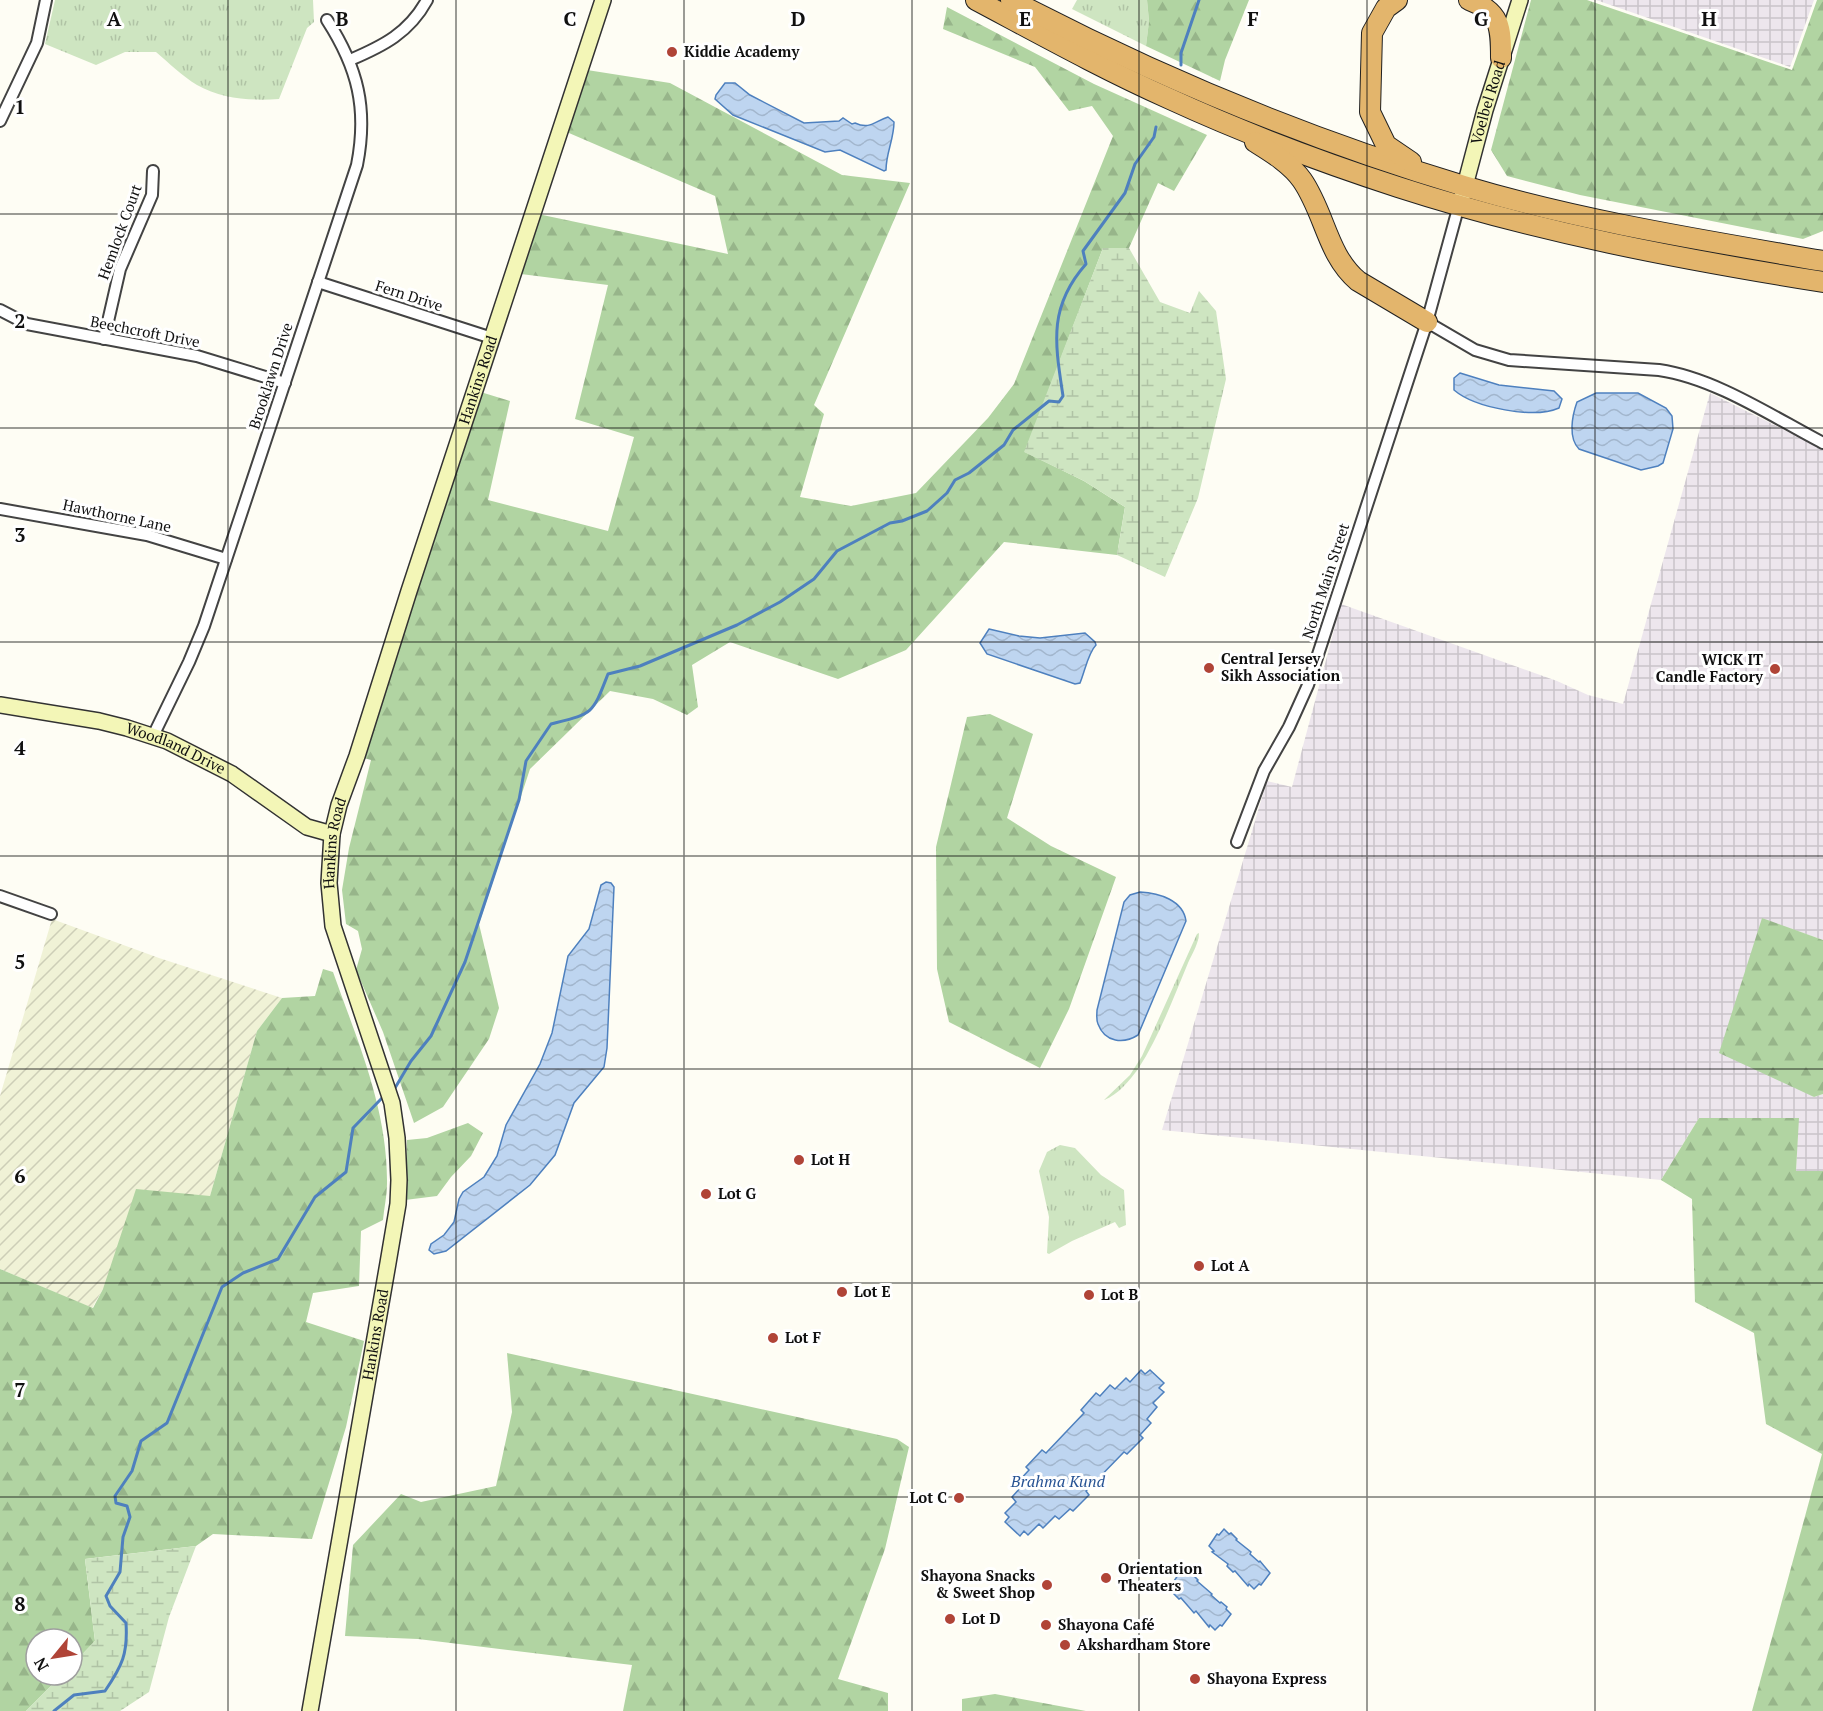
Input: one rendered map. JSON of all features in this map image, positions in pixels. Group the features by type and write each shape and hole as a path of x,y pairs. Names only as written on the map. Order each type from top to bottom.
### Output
{"highway":[{"path":"976,0 1124,78 1214,118 1335,165 1459,205 1633,248 1823,282"},
{"path":"1011,0 1130,60 1223,100 1349,148 1464,186 1650,231 1823,261"},
{"path":"1396,0 1386,8 1372,33 1370,112 1386,145 1428,174"},
{"path":"1469,0 1484,6 1495,16 1501,29 1501,58"},
{"path":"1214,118 1260,146 1297,174 1306,186 1337,257 1358,282 1427,322"}],"main road":[{"name":"Hankins Road","path":"310,1711 398,1204 399,1180 397,1138 392,1103 333,926 329,883 332,834 339,805 357,756 603,0"},
{"name":"Voelbel Road","path":"1459,205 1485,110 1520,0"},
{"name":"Woodland Drive","path":"0,705 99,721 153,736 183,748 232,774 307,827 332,834"}],"street":[{"path":"0,121 37,43 46,0"},
{"path":"350,60 379,48 396,37 415,18 427,0"},
{"name":"Brooklawn Drive","path":"153,736 204,626 357,165 360,148 361,107 358,89 350,60 327,20"},
{"name":"Hemlock Court","path":"104,339 120,269 152,195 153,171"},
{"name":"North Main Street","path":"1237,842 1264,771 1308,685 1427,322 1459,205"},
{"name":"Fern Drive","path":"318,282 492,338"},
{"name":"Beechcroft Drive","path":"0,310 27,324 197,356 285,383"},
{"path":"1427,322 1476,350 1509,360 1679,373 1720,388 1823,443"},
{"name":"Hawthorne Lane","path":"0,508 147,535 226,559"},
{"path":"0,896 51,914"}],"shaded area":[{"path":"1596,0 1814,0 1790,67"},
{"path":"1710,393 1823,449 1823,940 1762,919 1813,1097 1823,1094 1823,1171 1796,1172 1798,1118 1699,1118 1661,1180 1162,1130 1267,781 1292,787 1341,604 1557,681 1588,695 1623,704"}],"green space":[{"path":"55,0 313,0 314,22 307,28 279,99 258,100 227,96 207,90 181,74 156,52 125,52 96,65 45,44"},
{"path":"1077,0 1147,0 1149,21 1146,46 1072,9"},
{"path":"1147,0 1249,0 1225,60 1220,81 1146,46 1149,21"},
{"path":"1531,0 1587,0 1792,70 1817,0 1823,0 1823,231 1803,239 1580,195 1507,176 1491,150"},
{"path":"947,7 1094,84 1207,135 1174,191 1158,183 1129,248 1103,248 1025,452 1084,481 1125,507 1117,555 1004,542 906,650 838,679 730,642 692,665 698,707 687,715 653,699 610,691 530,769 479,924 499,1008 489,1039 443,1107 414,1123 383,1032 356,970 362,949 358,931 346,924 342,890 349,848 371,760 357,756 474,390 510,401 488,500 608,531 634,437 575,419 608,285 513,273 533,213 728,254 715,196 562,130 587,70 670,83 842,175 910,183 814,405 824,414 800,497 851,506 916,493 988,418 1014,384 1113,136 1092,106 1069,111 1035,67 943,29"},
{"path":"1103,248 1129,248 1160,302 1190,313 1199,291 1216,311 1226,379 1198,498 1165,577 1117,555 1125,507 1084,481 1024,452"},
{"path":"990,714 1033,734 1007,818 1051,846 1116,877 1069,1009 1040,1068 949,1022 937,969 936,847 967,717"},
{"path":"1762,918 1823,940 1823,1094 1814,1097 1719,1053"},
{"path":"52,919 159,958 282,998 257,1031 210,1196 103,1289 92,1308 0,1269 0,1096"},
{"path":"1199,933 1197,945 1146,1057 1123,1087 1104,1100 1130,1075 1142,1056"},
{"path":"323,969 333,972 361,1049 377,1102 386,1156 387,1193 383,1220 361,1231 359,1286 313,1293 306,1322 364,1341 346,1427 312,1539 213,1534 196,1546 85,1559 95,1641 84,1652 84,1627 24,1627 24,1687 50,1687 26,1711 0,1711 0,1269 93,1308 103,1289 136,1189 210,1196 257,1031 282,998 315,996"},
{"path":"1699,1118 1799,1118 1796,1171 1823,1171 1823,1711 1752,1711 1822,1454 1766,1424 1754,1333 1695,1302 1692,1199 1661,1180"},
{"path":"468,1123 483,1133 471,1156 437,1196 405,1200 407,1140 427,1138"},
{"path":"1060,1145 1075,1148 1101,1175 1124,1190 1126,1225 1119,1228 1115,1222 1049,1254 1047,1253 1049,1217 1039,1171 1047,1152"},
{"path":"507,1353 897,1439 909,1447 885,1549 838,1679 888,1693 888,1711 623,1711 632,1665 418,1639 345,1636 353,1545 401,1494 421,1502 496,1486 512,1412"},
{"path":"196,1546 169,1617 149,1692 120,1711 26,1711 50,1687 84,1687 84,1652 95,1641 85,1559"},
{"path":"995,1694 1086,1711 962,1711 962,1699"}],"water":[{"path":"725,83 735,83 750,95 804,123 839,121 843,118 852,124 865,126 888,117 894,122 886,170 840,150 825,152 733,115 715,99"},
{"path":"1460,373 1499,385 1554,391 1562,399 1559,408 1548,411 1520,412 1490,407 1454,390 1454,378"},
{"path":"1596,393 1638,393 1666,408 1672,416 1673,429 1663,463 1641,470 1579,449 1572,433 1575,408 1577,402"},
{"path":"989,629 1040,638 1085,633 1096,645 1080,683 1075,684 987,654 980,643"},
{"path":"606,882 611,883 614,887 607,1048 604,1067 574,1103 555,1155 530,1185 446,1251 434,1254 429,1250 431,1244 444,1235 454,1222 459,1199 463,1192 484,1177 497,1156 506,1125 540,1064 552,1033 568,956 589,929 601,885"},
{"path":"1140,892 1169,899 1180,908 1186,921 1138,1035 1127,1040 1115,1040 1101,1030 1097,1021 1097,1010 1124,902 1130,895"},
{"name":"Brahma Kund","path":"1141,1370 1145,1374 1150,1370 1164,1383 1159,1388 1164,1392 1153,1403 1157,1407 1147,1419 1151,1423 1140,1435 1143,1438 1127,1454 1124,1452 1086,1491 1089,1495 1073,1511 1070,1509 1059,1519 1055,1516 1043,1528 1039,1524 1028,1535 1024,1531 1020,1536 1005,1522 1009,1517 1005,1513 1016,1502 1012,1497 1022,1486 1018,1482 1029,1470 1026,1467 1042,1450 1046,1453 1084,1413 1081,1410 1096,1393 1100,1396 1110,1385 1115,1389 1126,1378 1130,1382"},
{"path":"1224,1529 1251,1552 1250,1554 1260,1561 1270,1573 1261,1585 1259,1584 1254,1589 1249,1584 1248,1586 1235,1571 1233,1572 1227,1566 1228,1564 1212,1552 1214,1551 1209,1546 1217,1534 1219,1535"},
{"path":"1185,1570 1227,1607 1226,1609 1231,1614 1222,1626 1220,1625 1215,1630 1210,1625 1209,1627 1196,1611 1194,1613 1181,1598 1179,1599 1173,1593 1175,1591 1170,1587 1178,1575 1180,1576"}],"waterway":[{"path":"1181,65 1181,53 1199,0"},
{"path":"395,1088 411,1061 431,1036 465,962 519,800 526,761 551,724 576,717 590,710 608,674 640,666 737,625 780,602 814,579 837,551 890,523 927,511 947,493 955,480 969,473 1004,445 1013,430 1049,401 1059,402 1063,396 1058,359 1057,326 1065,295 1086,264 1083,251 1125,193 1135,164 1154,137 1156,127"},
{"path":"54,1711 74,1695 105,1691 123,1659 126,1623 110,1606 106,1596 120,1572 123,1537 130,1517 127,1506 116,1503 115,1496 132,1471 141,1441 167,1423 222,1287 243,1273 278,1259 315,1197 346,1172 353,1128 382,1098"}],"place":[{"name":"Kiddie Academy","path":"672,52"},
{"name":"Central Jersey Sikh Association","path":"1209,668"},
{"name":"WICK IT Candle Factory","path":"1775,669"},
{"name":"Lot H","path":"799,1160"},
{"name":"Lot G","path":"706,1194"},
{"name":"Lot A","path":"1199,1266"},
{"name":"Lot E","path":"842,1292"},
{"name":"Lot B","path":"1089,1295"},
{"name":"Lot F","path":"773,1338"},
{"name":"Lot C","path":"959,1498"},
{"name":"Orientation Theaters","path":"1106,1578"},
{"name":"Shayona Snacks & Sweet Shop","path":"1047,1585"},
{"name":"Lot D","path":"950,1619"},
{"name":"Shayona Café","path":"1046,1625"},
{"name":"Akshardham Store","path":"1065,1645"},
{"name":"Shayona Express","path":"1195,1679"}]}
